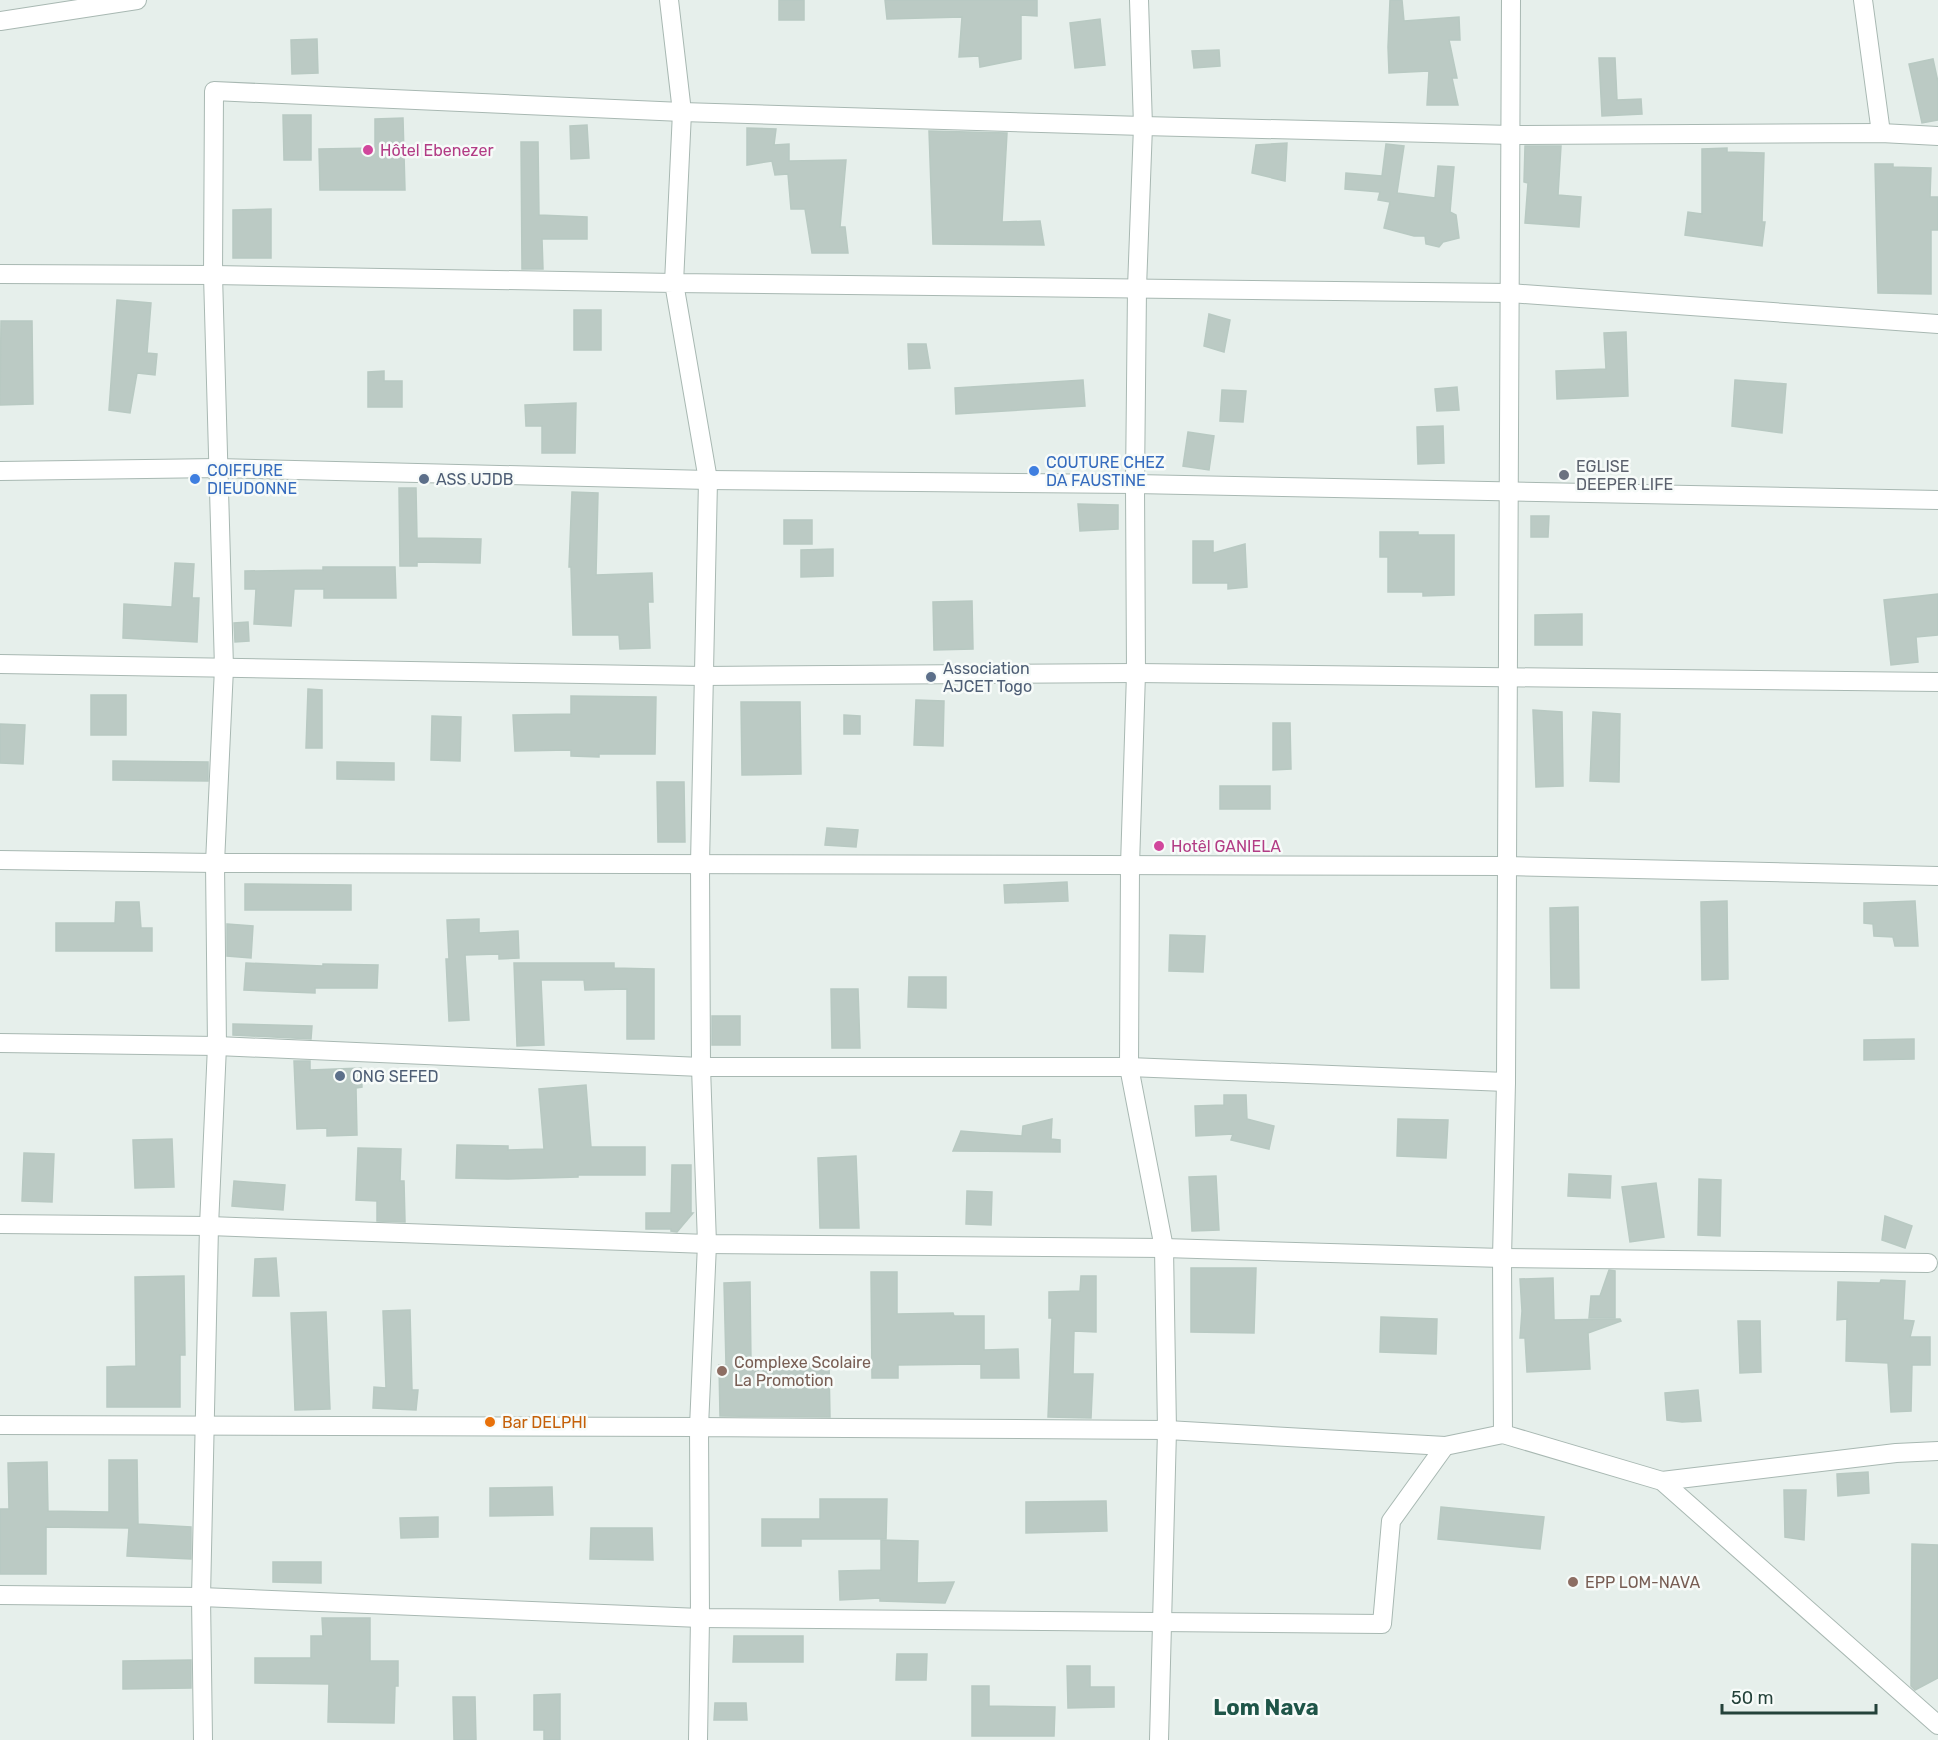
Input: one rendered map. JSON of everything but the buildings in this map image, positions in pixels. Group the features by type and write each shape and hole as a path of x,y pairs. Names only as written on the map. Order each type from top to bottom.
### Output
{"street":[{"path":"0,21 136,0"},
{"path":"669,0 682,112 674,283 708,480 700,864 701,1067 707,1244 699,1427 698,1740"},
{"path":"1139,0 1143,126 1137,288 1136,673 1130,866 1129,1066 1164,1248 1167,1430 1159,1740"},
{"path":"1503,1434 1502,1258 1506,1082 1509,677 1511,0"},
{"path":"1863,0 1881,133"},
{"path":"203,1740 201,1597 209,1226 217,1046 215,863 224,668 213,275 214,91 682,112 1143,126 1512,135 1881,133 1938,136"},
{"path":"0,274 1510,293 1938,324"},
{"path":"0,471 218,468 708,480 1135,484 1938,500"},
{"path":"0,664 703,676 1136,673 1938,682"},
{"path":"0,860 215,863 1507,866 1938,876"},
{"path":"0,1043 217,1046 701,1067 1129,1066 1506,1082"},
{"path":"0,1224 209,1226 707,1244 1164,1248 1502,1258 1928,1263"},
{"path":"0,1425 1167,1430 1445,1446 1503,1434 1662,1481 1896,1453 1938,1451"},
{"path":"0,1595 201,1597 700,1618 1382,1624 1390,1521 1445,1446"},
{"path":"1662,1481 1938,1725"}],"place":[{"name":"Hôtel Ebenezer","path":"368,150"},
{"name":"COUTURE CHEZ DA FAUSTINE","path":"1034,471"},
{"name":"EGLISE DEEPER LIFE","path":"1564,475"},
{"name":"COIFFURE DIEUDONNE","path":"195,479"},
{"name":"ASS UJDB","path":"424,479"},
{"name":"Association AJCET Togo","path":"931,677"},
{"name":"Hotêl GANIELA","path":"1159,846"},
{"name":"ONG SEFED","path":"340,1076"},
{"name":"Complexe Scolaire La Promotion","path":"722,1371"},
{"name":"Bar DELPHI","path":"490,1422"},
{"name":"EPP LOM-NAVA","path":"1573,1582"}],"district":[{"name":"Lom Nava","path":"1266,1707"}]}
